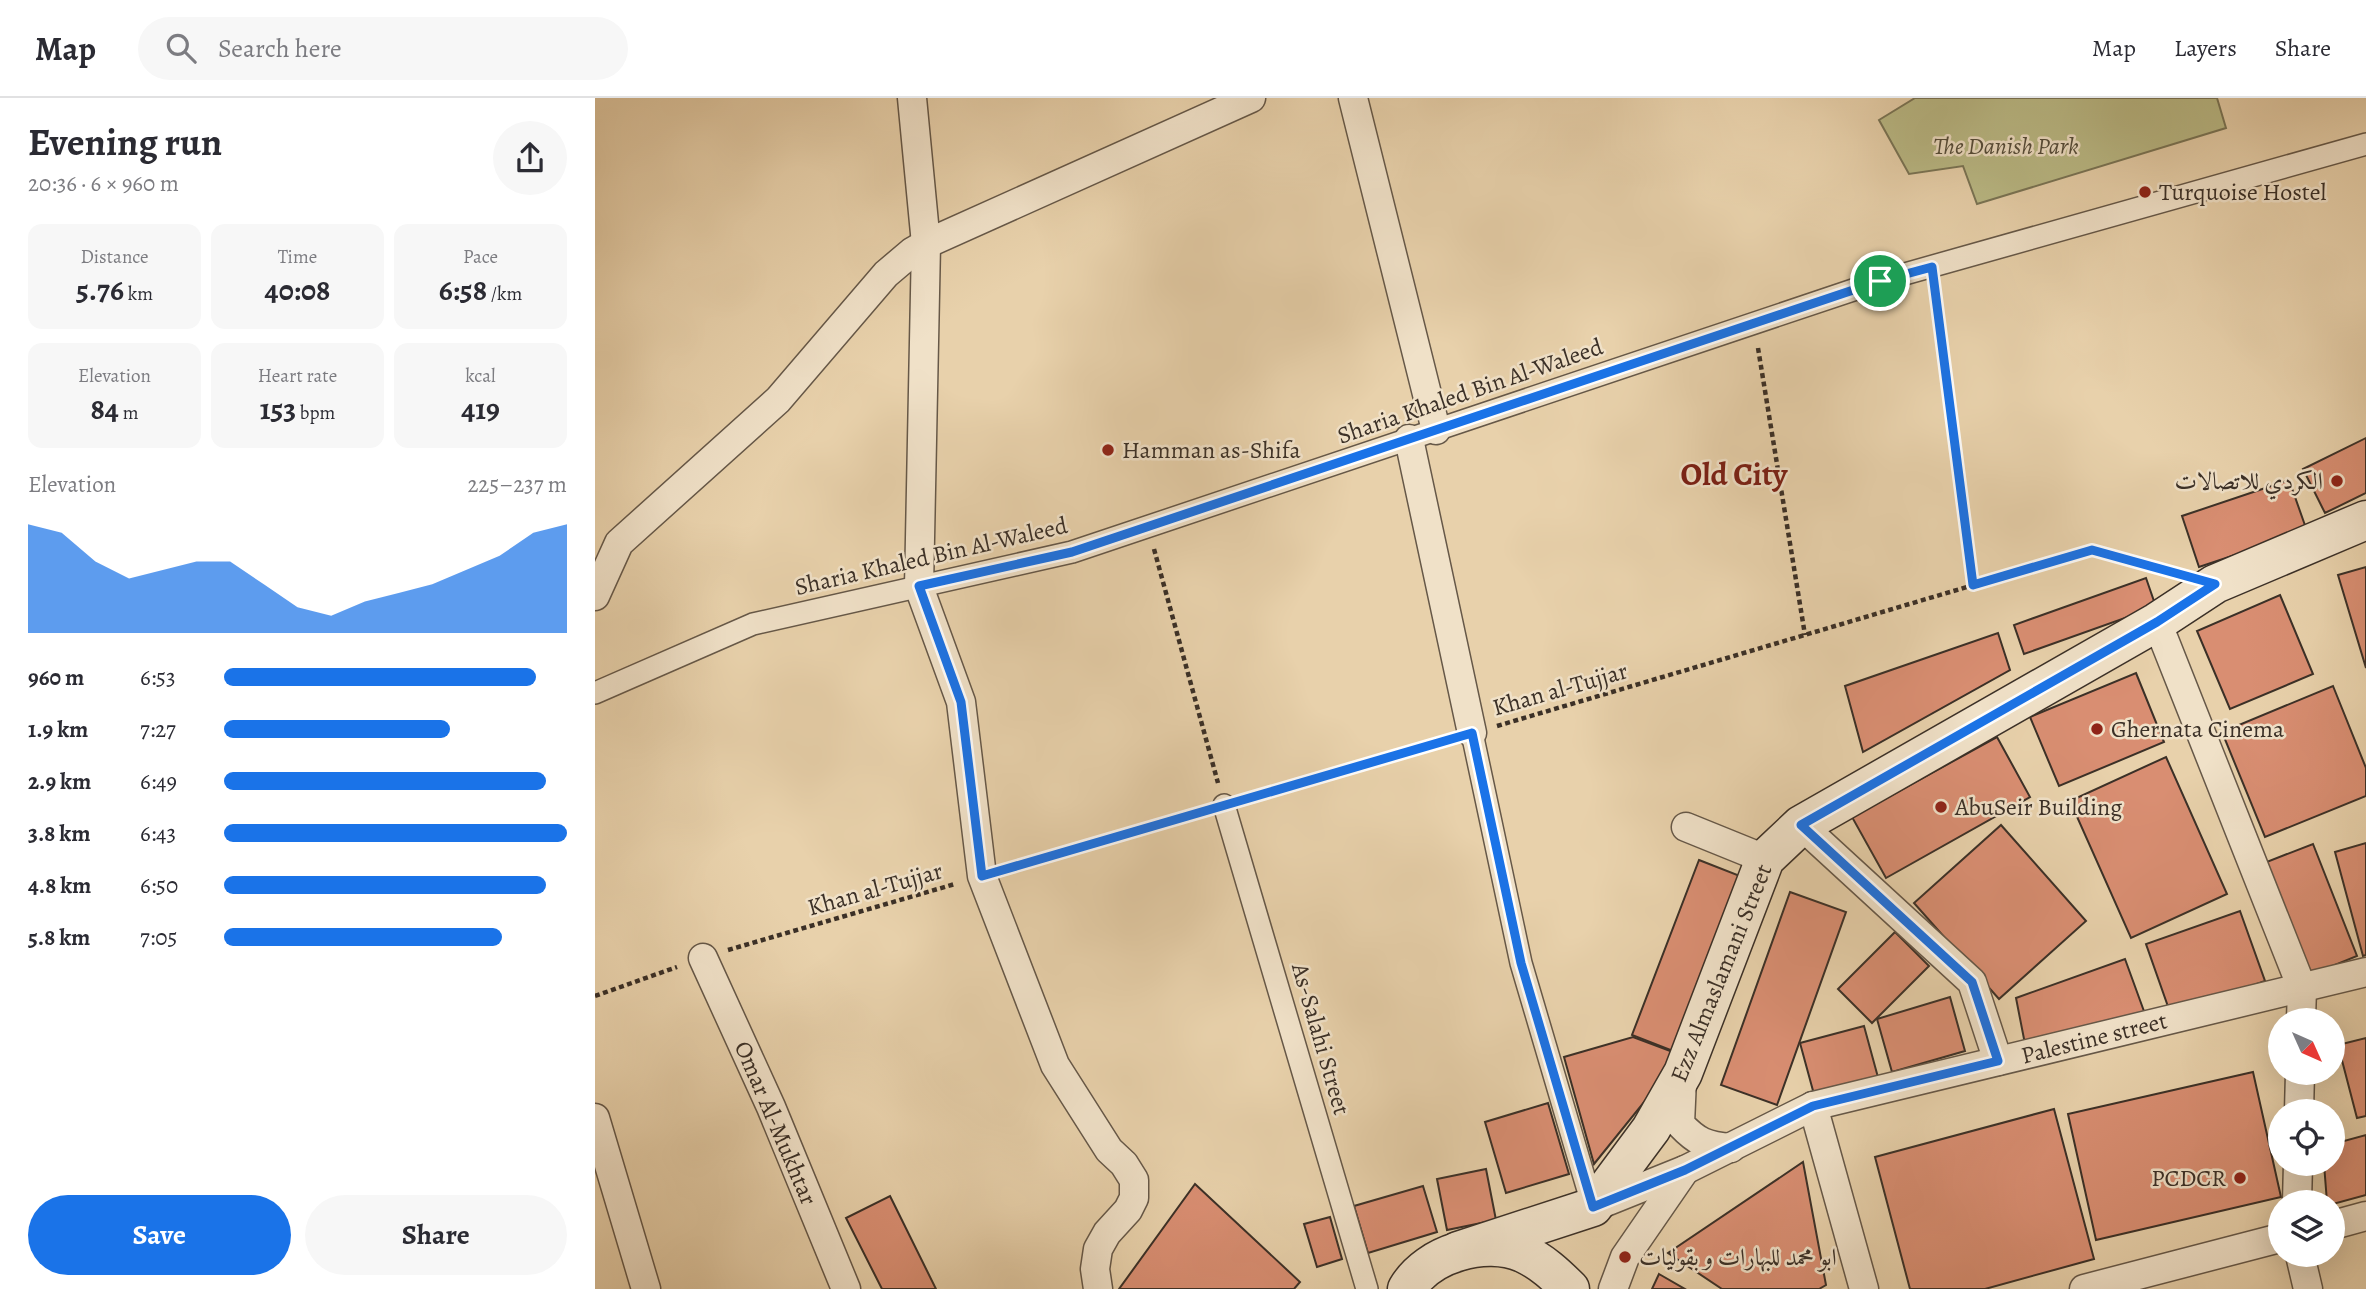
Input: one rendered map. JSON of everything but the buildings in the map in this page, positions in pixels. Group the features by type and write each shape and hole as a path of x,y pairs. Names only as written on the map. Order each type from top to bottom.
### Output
{"main road":[{"name":"Ezz Almaslamani Street","path":"1593,1207 1651,1129 1683,1073 1765,859 1801,825 2157,622 2215,584 2366,520"},
{"path":"1433,1268 1593,1207"},
{"path":"1433,1268 1489,1247 1521,1252 1548,1267 1570,1289"}],"street":[{"path":"912,98 926,244 919,586 961,702 982,876 1055,1065 1109,1150 1124,1164 1134,1180 1134,1198 1128,1210 1107,1233 1098,1249 1095,1269 1098,1289"},
{"path":"595,596 619,543 778,400 895,264 926,244 1251,98"},
{"path":"1353,98 1436,430"},
{"name":"Sharia Khaled Bin Al-Waleed","path":"595,694 753,625 1072,552 1880,281 2366,144"},
{"path":"1409,439 1521,963 1593,1207"},
{"path":"2157,622 2302,988 2301,1008"},
{"name":"As-Salahi Street","path":"1224,804 1367,1289"},
{"path":"1801,825 1972,982 1998,1061"},
{"path":"1686,827 1765,859"},
{"name":"Omar Al-Mukhtar","path":"703,957 771,1107 846,1289"},
{"name":"Palestine street","path":"1593,1207 1685,1170 1813,1106 2366,972"},
{"path":"1683,1073 1680,1124 1693,1138 1711,1146 1731,1147"},
{"path":"1813,1106 1864,1289"},
{"path":"595,1118 646,1289"},
{"path":"1613,1289 1625,1257 1685,1170"},
{"path":"2345,1222 2366,1216"},
{"path":"2096,1288 2268,1241"},
{"path":"2303,1267 2308,1289"},
{"path":"1392,1289 1433,1268"}],"path":[{"path":"1932,267 1973,585"},
{"path":"1754,323 1805,635"},
{"path":"1148,527 1224,804"},
{"name":"Khan al-Tujjar","path":"595,996 703,957 2092,550 2215,584"}],"green space":[{"name":"The Danish Park","path":"1915,98 2217,98 2226,128 1977,204 1963,166 1909,174 1879,120"}],"place":[{"name":"Turquoise Hostel","path":"2145,192"},
{"name":"Hamman as-Shifa","path":"1108,450"},
{"name":"الكردي للاتصالات","path":"2337,481"},
{"name":"Ghernata Cinema","path":"2097,729"},
{"name":"AbuSeir Building","path":"1941,807"},
{"name":"PCDCR","path":"2240,1178"},
{"name":"ابو محمد للبهارات و بقوليات","path":"1625,1257"}],"district":[{"name":"Old City","path":"1734,474"}],"route":[{"path":"1932,267 1973,585 2092,550 2215,584 2157,622 1801,825 1972,982 1998,1061 1813,1106 1685,1170 1593,1207 1521,963 1472,733 982,876 961,702 919,586 1072,552 1880,281 1932,267"}]}
